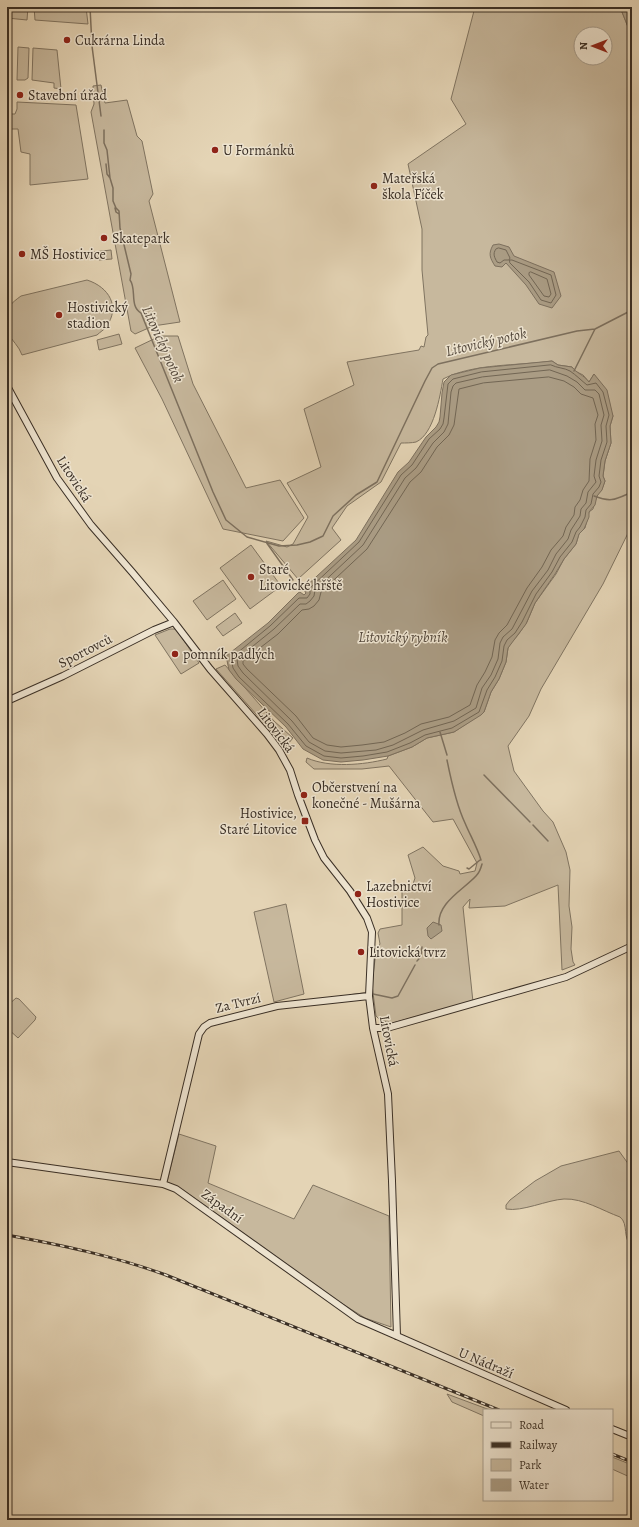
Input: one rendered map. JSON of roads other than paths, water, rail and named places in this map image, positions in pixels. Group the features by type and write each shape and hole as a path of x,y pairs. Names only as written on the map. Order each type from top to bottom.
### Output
{"street":[{"name":"Litovická","path":"7,386 57,478 91,525 174,622 210,668 279,750 290,770 300,803 324,858 350,891 366,918 372,932 369,996 373,1028 388,1094 396,1336"},
{"name":"Sportovců","path":"7,701 63,676 154,630 174,622"},
{"path":"373,1028 387,1028 566,977 632,946"},
{"name":"Za Tvrzí","path":"163,1184 199,1034 204,1027 210,1023 276,1006 369,996"},
{"name":"Západní","path":"7,1162 163,1184 176,1189 358,1319 396,1336"},
{"name":"U Nádraží","path":"396,1336 564,1409"},
{"path":"613,1429 632,1437"}],"water":[{"path":"620,7 632,7 632,37"},
{"path":"499,244 509,247 514,256 554,272 561,296 552,308 539,304 526,285 506,263 502,267 495,266 491,258 490,251 493,245"},
{"name":"Litovický rybník","path":"552,361 558,365 572,367 589,382 594,374 607,390 613,416 610,426 611,443 605,461 603,476 605,481 602,490 597,496 595,505 589,512 589,517 584,529 579,534 576,544 564,559 535,603 526,624 508,648 506,662 499,679 491,692 484,712 454,732 427,738 412,747 388,756 341,762 323,760 303,749 286,727 236,679 229,670 226,656 268,623 298,593 300,592 304,595 306,593 303,589 356,540 398,472 409,462 426,437 439,422 444,382 451,375 480,368"},
{"path":"433,922 441,925 442,931 431,939 428,936 427,928"}],"waterway":[{"name":"Litovický potok","path":"90,7 92,46 101,116"},
{"name":"Litovický potok","path":"104,130 104,143 107,150 110,178 113,188 113,201 119,211 120,228 131,274 130,280 133,288 135,306 141,313 213,492 226,520 247,537 279,546 297,545 310,542 323,536 333,516 356,495 377,482 425,381 432,368 438,364 577,331 595,329 632,310"},
{"name":"Litovický potok","path":"106,164 107,174 110,178"},
{"name":"Litovický potok","path":"115,208 116,212 119,214"},
{"name":"Litovický potok","path":"574,371 595,329"},
{"path":"594,496 610,500 622,497 632,492"},
{"name":"Litovický potok","path":"266,542 293,580"},
{"path":"440,732 447,755"},
{"path":"447,760 459,808 481,860"},
{"path":"484,775 530,822"},
{"path":"533,825 548,841"},
{"path":"467,868 469,869 480,860"},
{"path":"439,925 439,917 446,904 476,876 482,864"},
{"path":"417,961 421,956 422,947"},
{"path":"373,994 392,998 398,996 415,965"},
{"path":"350,995 365,993"}],"railway":[{"path":"7,1235 127,1262 166,1275 497,1409"},
{"path":"613,1454 632,1462"}],"place":[{"name":"Cukrárna Linda","path":"67,40"},
{"name":"Stavební úřad","path":"20,95"},
{"name":"U Formánků","path":"215,150"},
{"name":"Mateřská škola Fíček","path":"374,186"},
{"name":"Skatepark","path":"104,238"},
{"name":"MŠ Hostivice","path":"22,254"},
{"name":"Hostivický stadion","path":"59,315"},
{"name":"Staré Litovické hřště","path":"251,577"},
{"name":"pomník padlých","path":"175,654"},
{"name":"Občerstvení na konečné - Mušárna","path":"304,795"},
{"name":"Hostivice, Staré Litovice","path":"305,821"},
{"name":"Lazebnictví Hostivice","path":"358,894"},
{"name":"Litovická tvrz","path":"361,952"}]}
